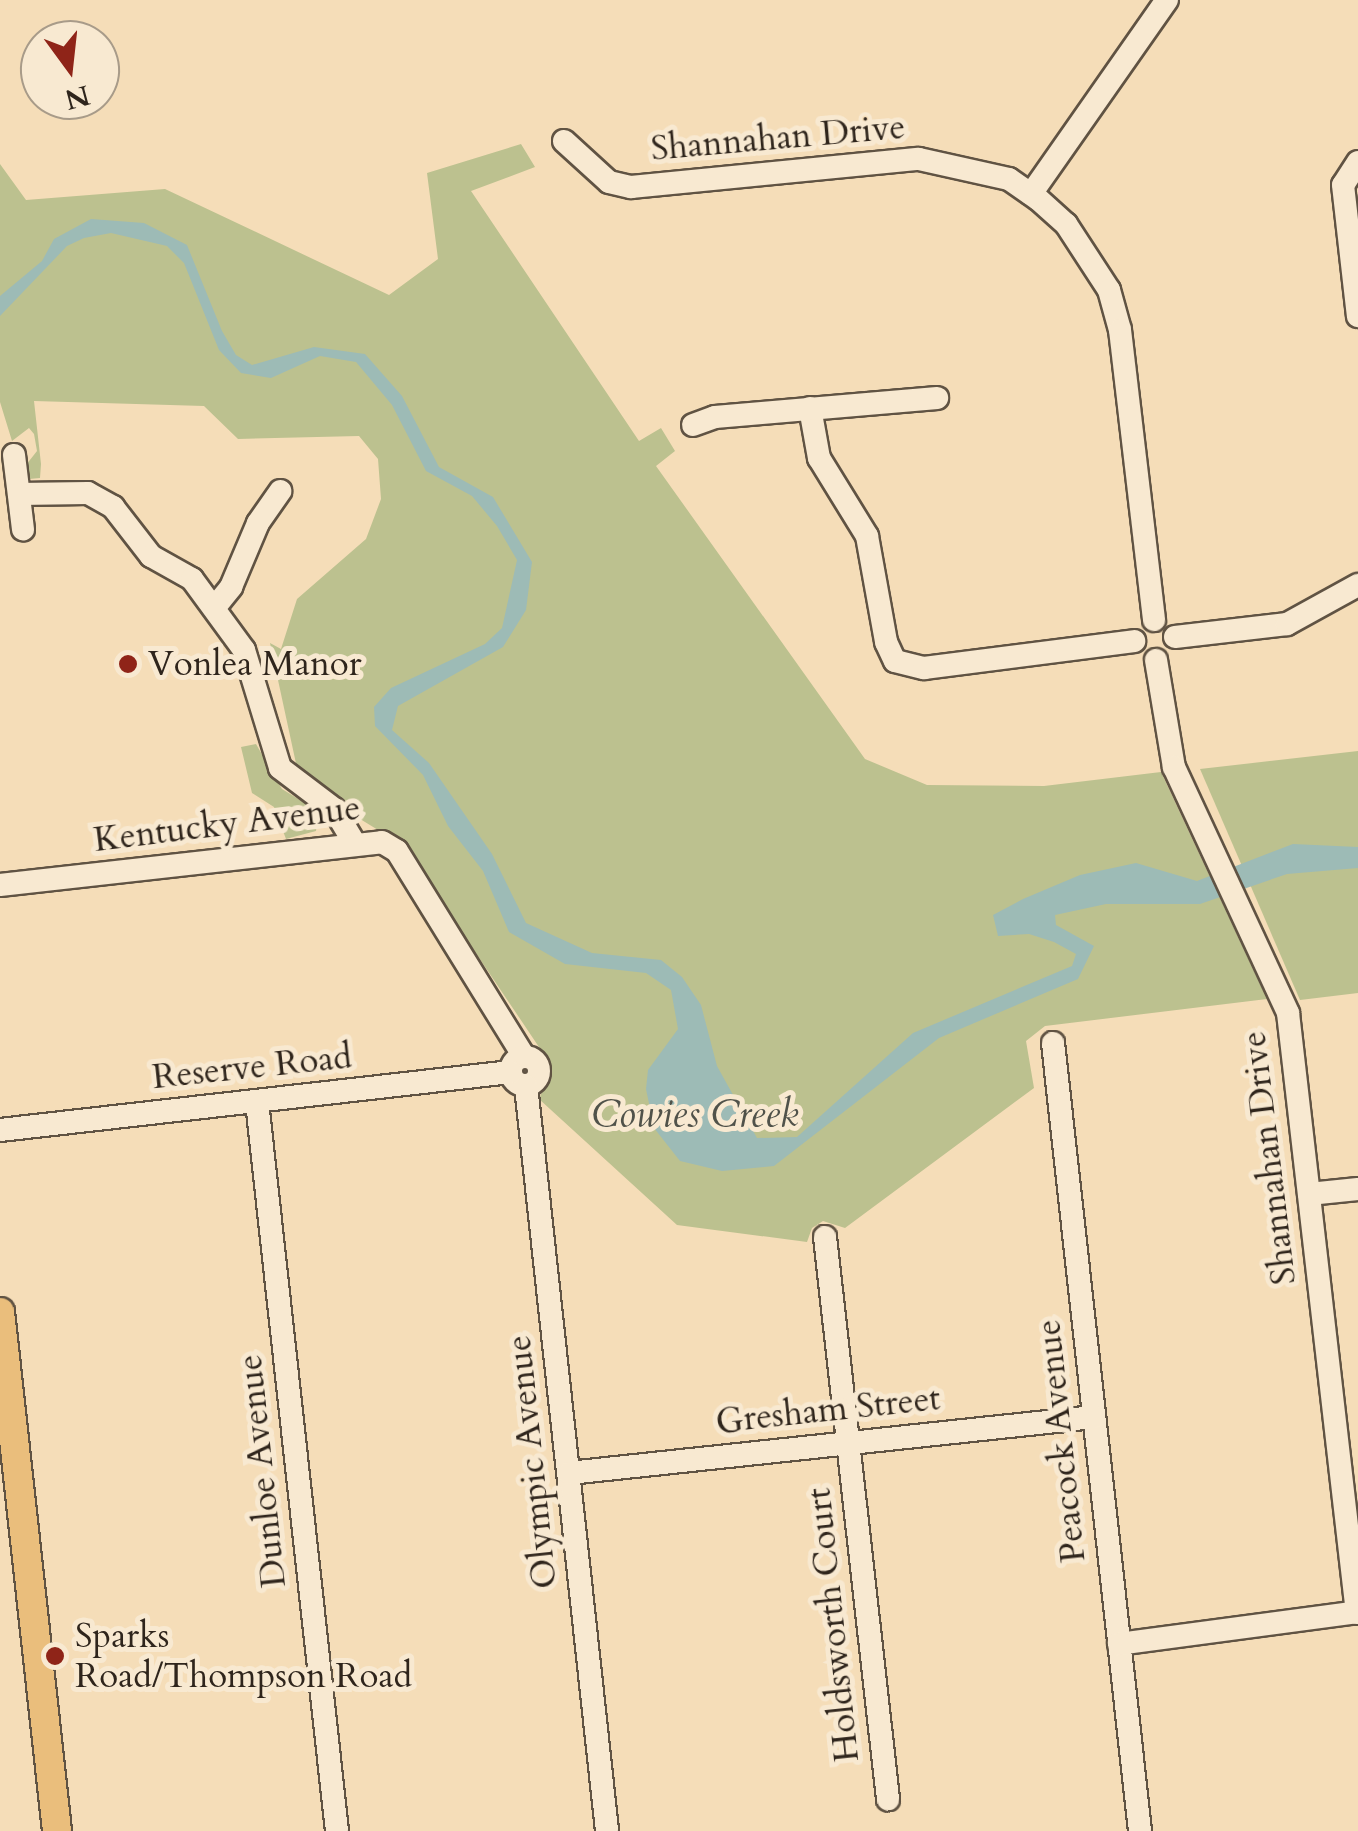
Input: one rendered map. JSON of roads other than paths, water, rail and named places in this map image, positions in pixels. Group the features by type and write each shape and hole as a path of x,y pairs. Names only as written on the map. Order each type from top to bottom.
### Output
{"main road":[{"path":"0,1312 57,1831"}],"street":[{"path":"1031,194 1166,0"},
{"name":"Shannahan Drive","path":"564,141 609,182 631,187 918,159 1008,179 1031,194 1066,224 1109,290 1120,330 1154,620"},
{"path":"1358,162 1343,185 1358,316"},
{"path":"693,424 810,408 937,398"},
{"path":"810,408 820,458 872,551 886,642 895,660 924,668 1134,642"},
{"path":"14,455 22,529"},
{"path":"215,607 280,491"},
{"path":"19,494 88,494 114,507 151,556 192,578 248,660 280,768 334,809 353,840"},
{"path":"1175,638 1287,624 1358,585"},
{"path":"1154,620 1172,628 1175,638 1168,656 1156,660 1144,658 1134,642 1142,622 1154,620"},
{"name":"Shannahan Drive","path":"1156,660 1174,767 1288,1013 1357,1613"},
{"name":"Kentucky Avenue","path":"0,885 330,849 353,840 382,842 397,851 520,1072"},
{"name":"Peacock Avenue","path":"1053,1043 1140,1831"},
{"name":"Reserve Road","path":"0,1130 520,1072"},
{"name":"Olympic Avenue","path":"520,1072 607,1831"},
{"name":"Dunloe Avenue","path":"257,1102 337,1831"},
{"path":"1309,1194 1358,1189"},
{"name":"Holdsworth Court","path":"825,1237 888,1798"},
{"name":"Gresham Street","path":"568,1473 1094,1417"},
{"path":"1118,1644 1357,1613"}],"water":[{"name":"Cowies Creek","path":"91,219 144,223 187,245 222,331 236,355 252,365 314,347 365,354 402,396 439,467 493,497 532,562 526,610 503,647 398,706 392,730 429,763 492,854 526,923 592,953 661,960 682,977 701,1005 717,1066 757,1138 797,1137 913,1033 1072,966 1076,954 1054,942 1029,934 998,936 993,915 1023,899 1080,875 1136,863 1197,881 1293,844 1358,847 1358,868 1287,874 1200,904 1106,904 1055,915 1056,925 1094,946 1078,979 939,1038 774,1166 722,1171 680,1161 654,1128 646,1089 648,1070 678,1029 671,990 646,973 565,964 509,932 483,871 448,826 423,775 375,726 374,707 391,688 485,644 502,628 517,560 497,526 472,496 426,471 392,405 356,362 320,356 271,378 241,373 219,350 184,263 167,246 111,233 84,238 67,246 0,316 0,296 42,261 54,239"}],"place":[{"name":"Vonlea Manor","path":"128,664"},
{"name":"Sparks Road/Thompson Road","path":"55,1656"}]}
